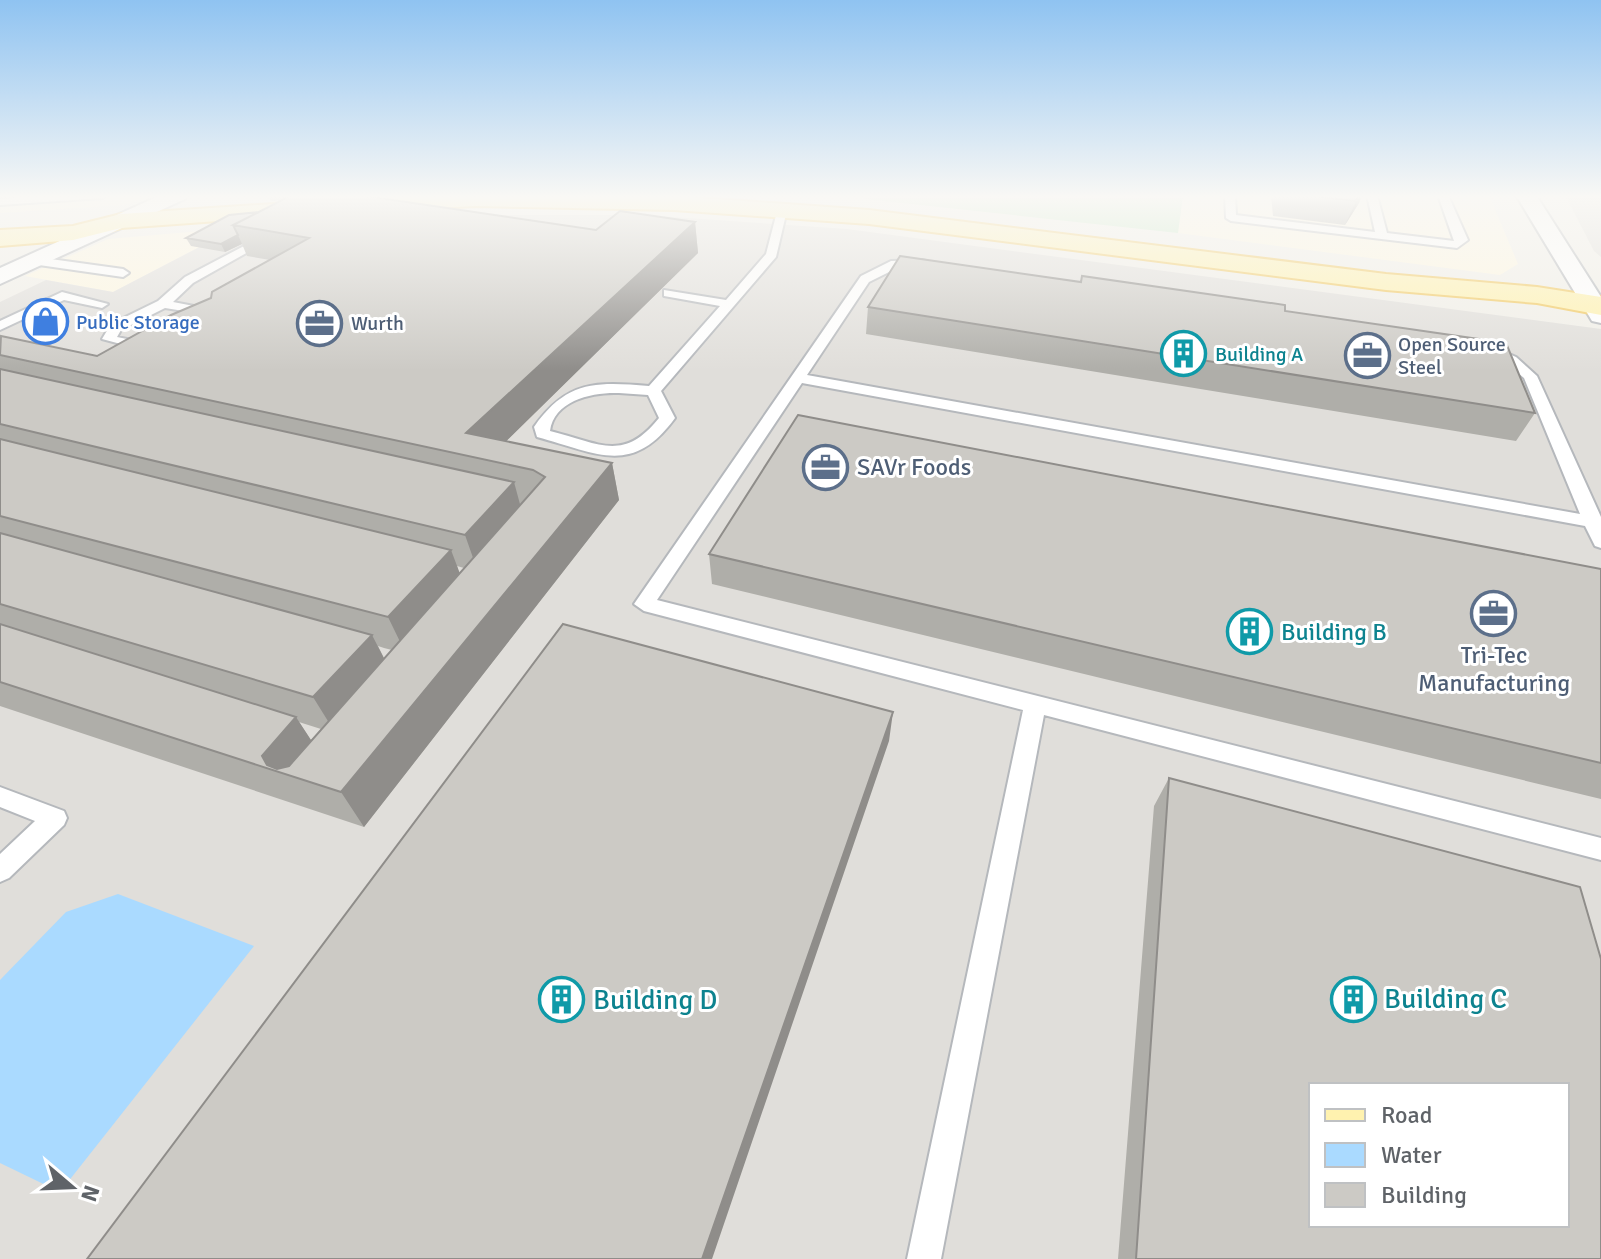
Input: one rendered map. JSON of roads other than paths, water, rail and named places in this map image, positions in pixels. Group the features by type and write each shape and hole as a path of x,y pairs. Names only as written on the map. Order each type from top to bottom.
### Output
{"main road":[{"path":"1161,254 1370,280 1537,295 1599,309"}],"street":[{"path":"0,277 51,254"},
{"path":"1562,254 1599,309"}],"lane":[{"path":"161,350 109,339 116,327 163,304 189,280 238,254"},
{"path":"653,391 772,254"},
{"path":"36,261 123,273"},
{"path":"934,265 895,264 865,279 644,604 1601,849"},
{"path":"668,293 729,304"},
{"path":"0,326 62,296 102,304"},
{"path":"163,304 220,315 221,325"},
{"path":"1480,347 1511,360 1530,376 1596,522 1601,542"},
{"path":"798,378 1596,522"},
{"path":"585,388 653,391 667,418 650,440 630,450 611,450 543,434 542,427 551,411 585,388"},
{"path":"924,1259 1035,704"},
{"path":"0,797 55,818 0,870"}],"water":[{"path":"118,894 254,946 60,1192 0,1163 0,980 66,912"}],"place":[{"name":"Public Storage","path":"45,322"},
{"name":"Wurth","path":"320,323"},
{"name":"Building A","path":"1184,354"},
{"name":"Open Source Steel","path":"1367,355"},
{"name":"SAVr Foods","path":"826,467"},
{"name":"Tri-Tec Manufacturing","path":"1494,613"},
{"name":"Building B","path":"1250,632"},
{"name":"Building C","path":"1353,999"},
{"name":"Building D","path":"562,1000"}]}
